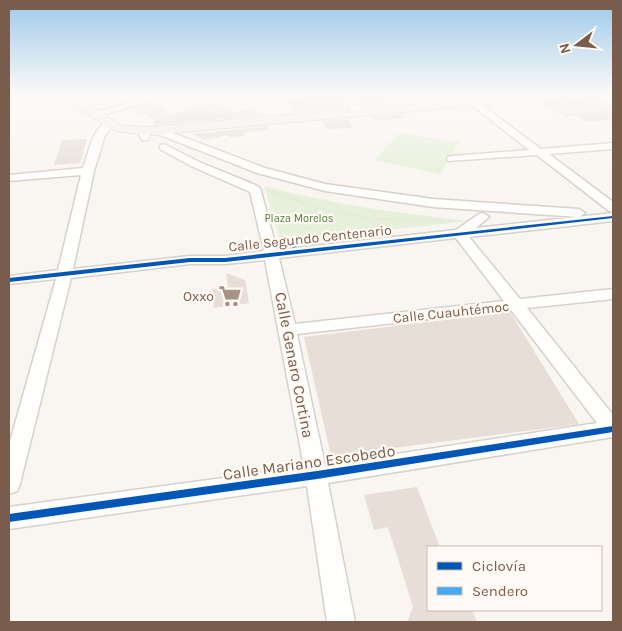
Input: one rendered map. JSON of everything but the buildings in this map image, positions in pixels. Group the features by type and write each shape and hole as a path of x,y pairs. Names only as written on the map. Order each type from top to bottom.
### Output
{"main road":[{"path":"109,123 114,127 147,134 247,123"},
{"path":"176,141 174,133 187,129"}],"street":[{"path":"501,123 613,208"},
{"path":"9,484 63,279 88,171 100,134 114,127"},
{"path":"272,255 256,191 249,186 195,164 164,147 153,144 147,134 162,132 217,164 268,181 437,213 573,222"},
{"path":"164,147 176,141"},
{"path":"452,159 613,146"},
{"path":"9,178 88,171"},
{"path":"346,195 613,216"},
{"name":"Calle Segundo Centenario","path":"9,280 63,279 193,268 225,260 272,255 459,227 573,222 613,216"},
{"path":"483,217 459,227 515,305 613,429"},
{"name":"Calle Genaro Cortina","path":"272,255 317,475 341,622"},
{"name":"Calle Segundo Centenario","path":"9,290 63,279"},
{"name":"Calle Cuauhtémoc","path":"288,330 613,294"},
{"name":"Calle Mariano Escobedo","path":"9,518 317,475 613,429"}],"path":[{"path":"269,191 317,208 375,219 459,227"},
{"path":"302,224 317,208"}],"green space":[{"path":"400,133 459,142 440,174 374,160"},
{"name":"Plaza Morelos","path":"264,186 341,203 470,221 281,242"}],"marked path":[{"path":"292,239 297,255"}],"cycle path":[{"path":"9,280 190,260 225,260 613,217"},
{"path":"9,518 317,475 613,429"}],"place":[{"name":"Oxxo","path":"230,296"}]}
